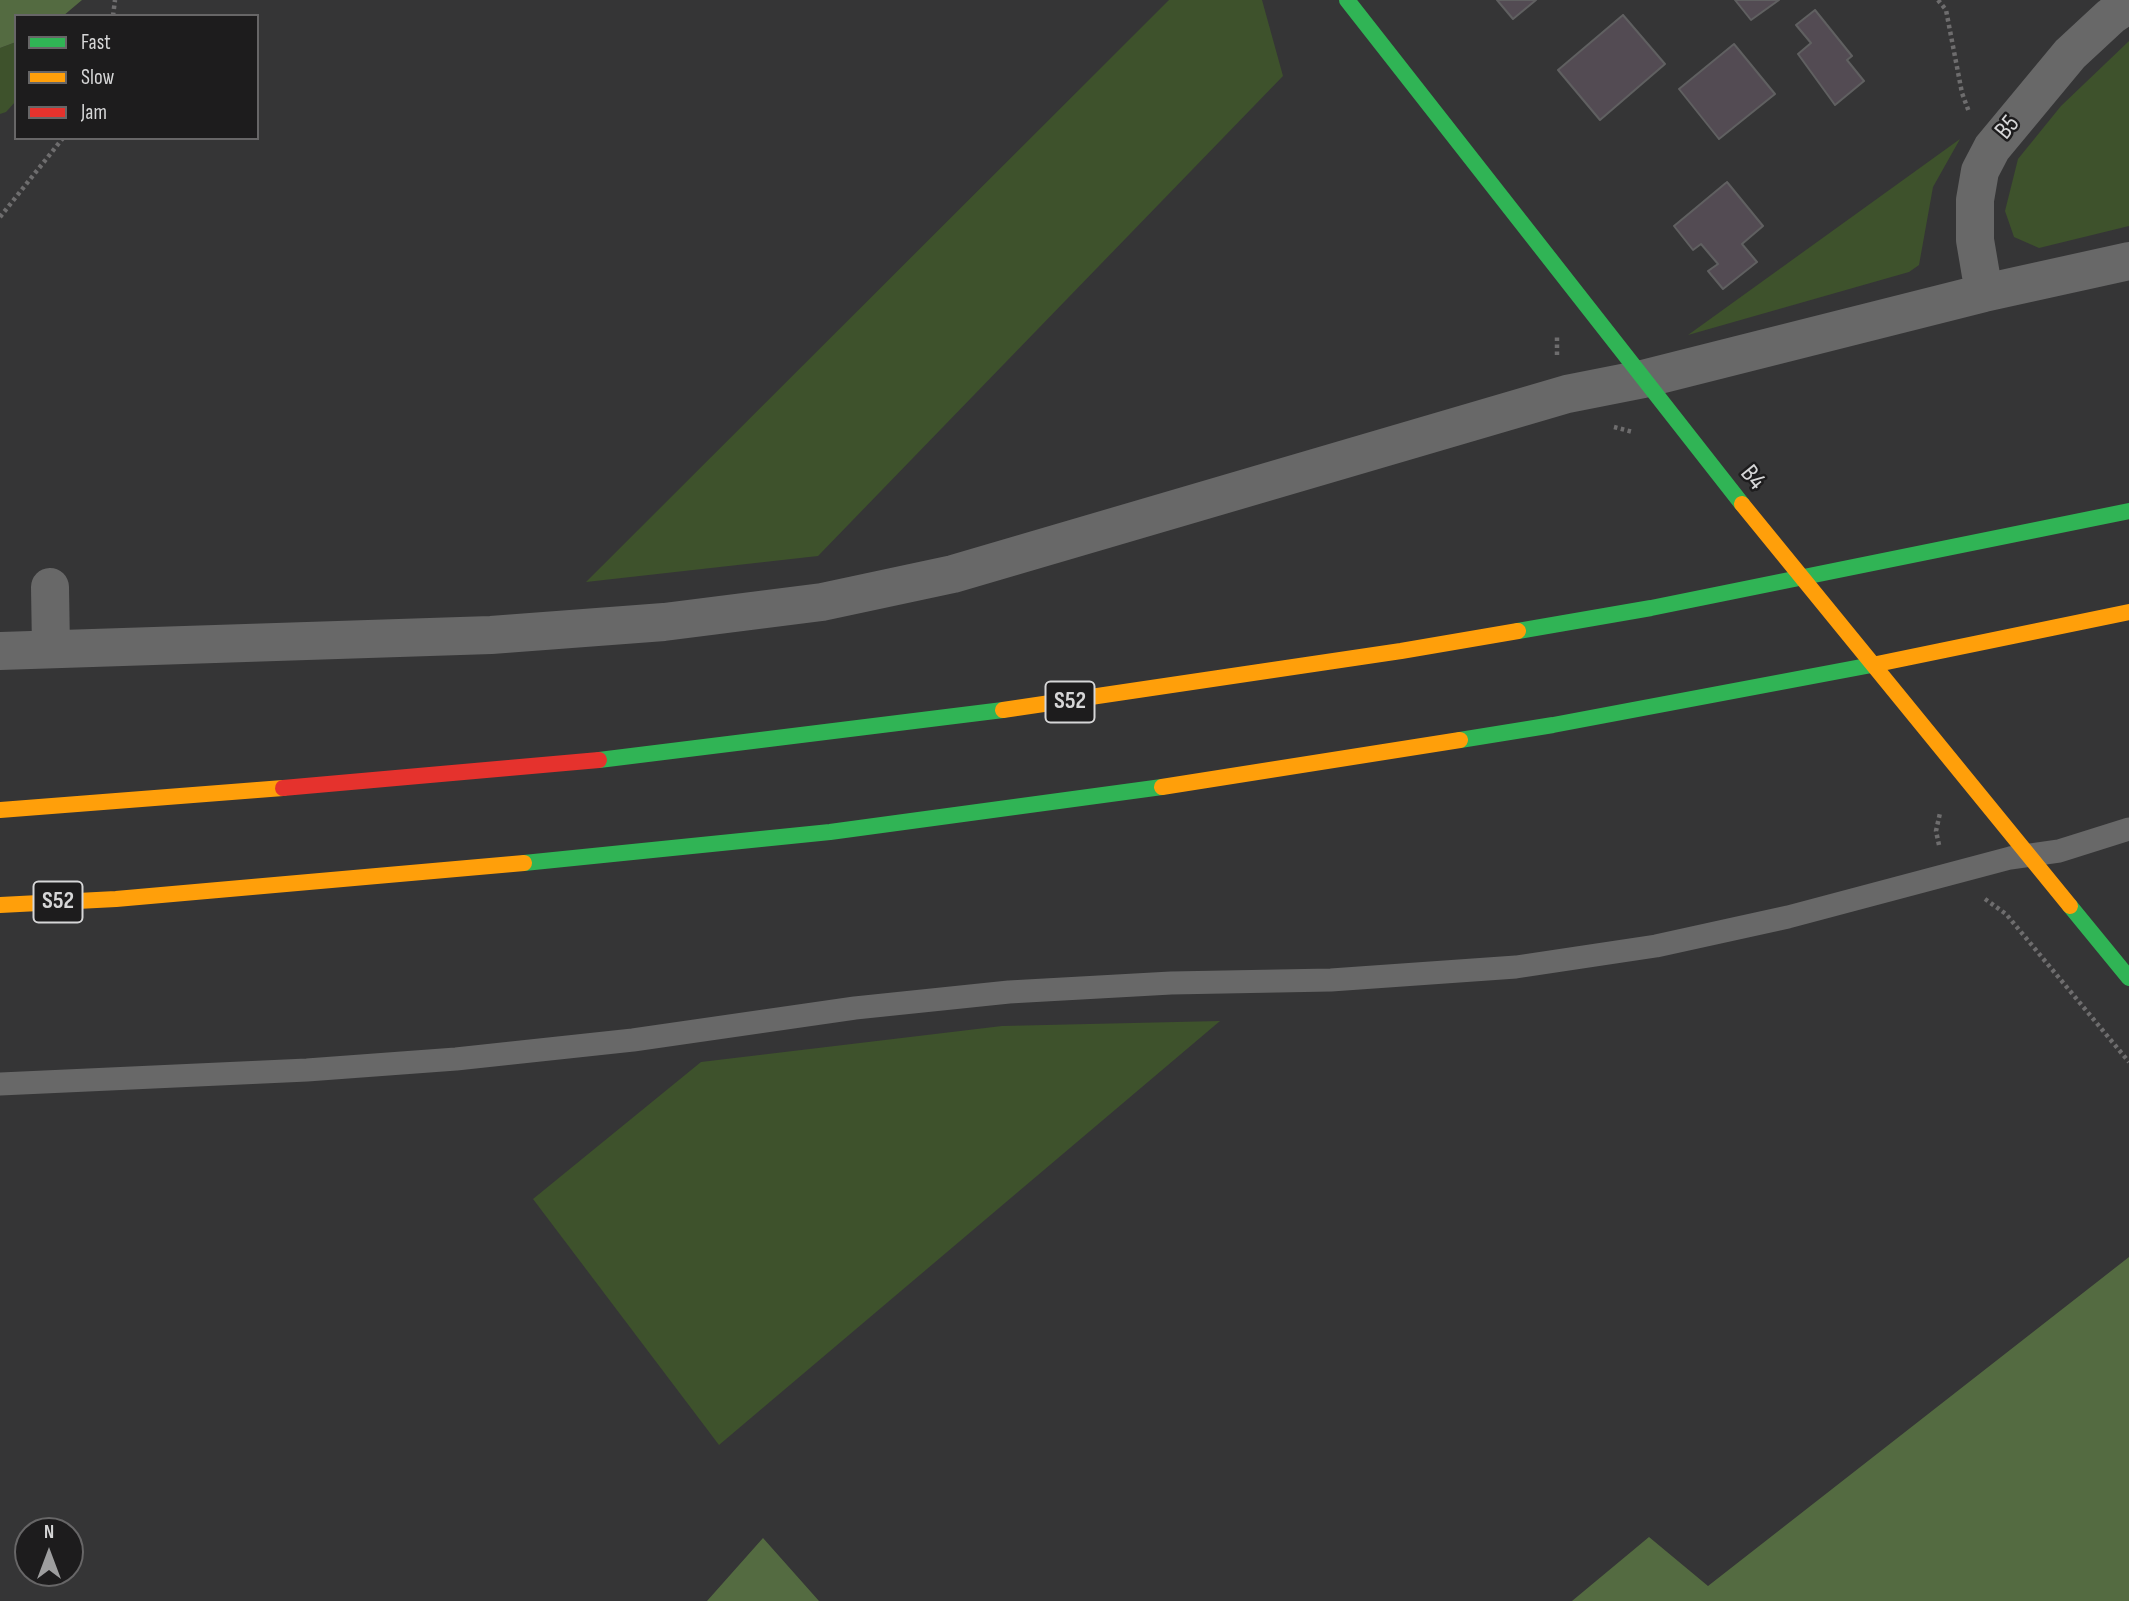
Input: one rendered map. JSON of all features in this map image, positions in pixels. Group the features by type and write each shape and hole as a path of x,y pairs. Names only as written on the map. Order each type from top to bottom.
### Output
{"main road":[{"name":"B4","path":"1347,0 1732,492 2129,978"},
{"name":"S52","path":"0,810 378,781 651,755 1075,701 1402,651 1651,608 2129,511"},
{"name":"S52","path":"0,905 116,899 468,869 830,832 1149,789 1553,725 1938,652 2129,612"}],"street":[{"name":"B5","path":"1984,293 1975,240 1975,200 1980,171 1992,148 2070,54 2111,16 2129,4"},
{"path":"0,651 491,635 664,622 822,602 953,575 1567,394 1643,379 1984,293 2129,261"},
{"path":"50,587 51,649"}],"lane":[{"path":"0,1084 307,1070 456,1059 633,1040 855,1008 1009,992 1171,983 1331,981 1516,967 1656,946 1788,917 2010,858 2059,851 2129,829"}],"path":[{"path":"1938,0 1946,10 1962,93 1970,115 1992,148"},
{"path":"0,217 61,140"},
{"path":"1979,894 2006,914 2129,1062"}],"green space":[{"path":"0,0 82,0 65,14 14,14 14,43 0,48"},
{"path":"1169,0 1262,0 1283,76 818,556 586,582"},
{"path":"2129,41 2129,226 2039,248 2014,237 2005,211 2018,159 2061,106"},
{"path":"14,43 14,103 0,114 0,48"},
{"path":"1960,139 1933,187 1919,265 1909,272 1688,335"},
{"path":"1220,1021 719,1445 533,1199 701,1062 1002,1026"},
{"path":"2129,1257 2129,1601 1572,1601 1649,1537 1708,1586"},
{"path":"763,1538 819,1601 707,1601"}],"building":[{"path":"1497,0 1536,0 1513,19"},
{"path":"1735,0 1779,0 1751,20"},
{"path":"1815,10 1852,56 1847,60 1864,81 1835,105 1798,54 1811,43 1796,25"},
{"path":"1623,15 1665,64 1600,120 1558,70"},
{"path":"1734,44 1775,94 1719,139 1679,89"},
{"path":"1727,182 1763,226 1742,244 1757,262 1723,289 1708,271 1718,264 1701,244 1693,250 1674,226"}],"traffic: fast":[{"path":"1347,0 1742,504"},
{"path":"1518,631 1651,608 2129,511"},
{"path":"1460,740 1877,664"},
{"path":"599,760 1003,710"},
{"path":"524,863 830,832 1162,787"},
{"path":"2070,906 2129,978"}],"traffic: slow":[{"path":"1742,504 2070,906"},
{"path":"1877,664 2129,612"},
{"path":"1003,710 1518,631"},
{"path":"1162,787 1460,740"},
{"path":"0,810 283,788"},
{"path":"0,905 116,899 524,863"}],"traffic: jam":[{"path":"283,788 599,760"}]}
